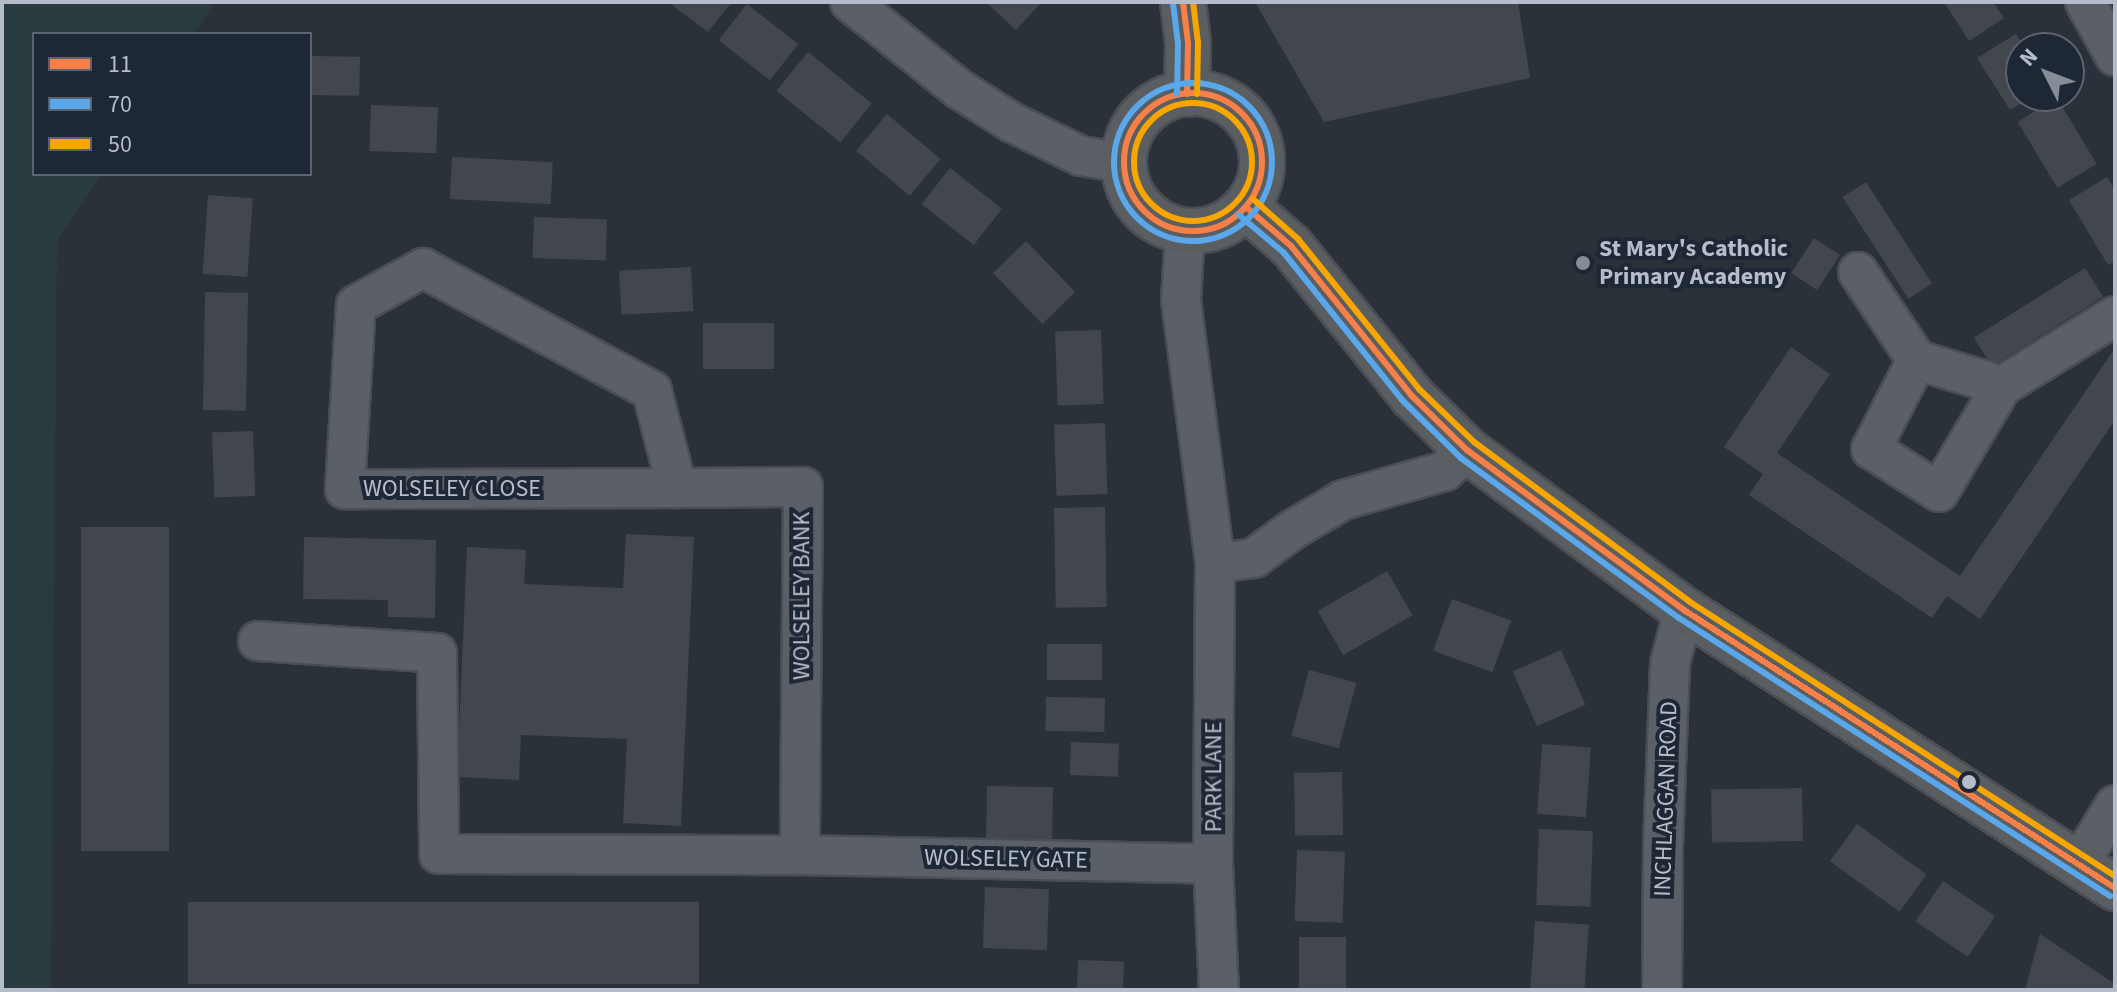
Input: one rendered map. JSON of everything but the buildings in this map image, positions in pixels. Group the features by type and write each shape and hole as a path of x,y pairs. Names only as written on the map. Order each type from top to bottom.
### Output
{"highway":[{"path":"1183,2 1188,43 1187,94"},
{"path":"1187,94 1224,101 1254,129 1261,169 1246,207 1219,227 1185,231 1161,224 1142,209 1128,188 1124,163 1129,135 1136,123 1158,103 1187,94"},
{"path":"1246,207 1291,246 1412,396 1467,450 1684,610 2115,888"}],"street":[{"path":"850,2 959,89 1011,122 1081,156 1124,163"},
{"path":"2085,2 2115,56"},
{"name":"PARK LANE","path":"1185,231 1181,300 1215,563 1213,864 1219,990"},
{"name":"WOLSELEY CLOSE","path":"423,268 652,391 677,488 345,489 356,305 423,268"},
{"path":"1858,272 1917,360 2002,386"},
{"path":"1917,360 1871,449 1939,492 2002,386 2115,316"},
{"path":"1215,563 1254,558 1292,530 1343,500 1445,471 1467,450"},
{"name":"WOLSELEY BANK","path":"677,488 803,487 800,855"},
{"name":"INCHLAGGAN ROAD","path":"1662,990 1663,846 1670,663 1684,610"},
{"name":"WOLSELEY GATE","path":"258,641 437,653 439,854 800,855 1213,864"},
{"path":"2079,864 2115,805"}],"green space":[{"path":"2,2 215,2 195,32 32,32 32,176 101,176 57,241 51,990 2,990"}],"transit line":[{"name":"11","path":"1183,2 1188,43 1187,94"},
{"name":"50","path":"1193,2 1198,43 1197,94"},
{"name":"70","path":"1173,3 1178,44 1177,94"},
{"name":"70","path":"1193,83 1223,89 1249,106 1266,132 1272,162 1266,192 1249,218 1223,235 1193,241 1163,235 1137,218 1120,192 1114,162 1120,132 1137,106 1163,89 1193,83"},
{"name":"11","path":"1193,93 1219,98 1242,113 1257,136 1262,162 1257,188 1242,211 1219,226 1193,231 1167,226 1144,211 1129,188 1124,162 1129,136 1144,113 1167,98 1193,93"},
{"name":"50","path":"1193,103 1215,108 1235,120 1247,140 1252,162 1247,184 1235,204 1215,216 1193,221 1171,216 1151,204 1139,184 1134,162 1139,140 1151,120 1171,108 1193,103"},
{"name":"50","path":"1253,199 1298,239 1419,389 1474,442 1690,602 2115,876"},
{"name":"11","path":"1246,207 1291,246 1412,396 1467,450 1684,610 2115,888"},
{"name":"70","path":"1239,215 1284,253 1404,402 1461,458 1679,618 2110,896"}],"place":[{"name":"St Mary's Catholic Primary Academy","path":"1583,263"}]}
